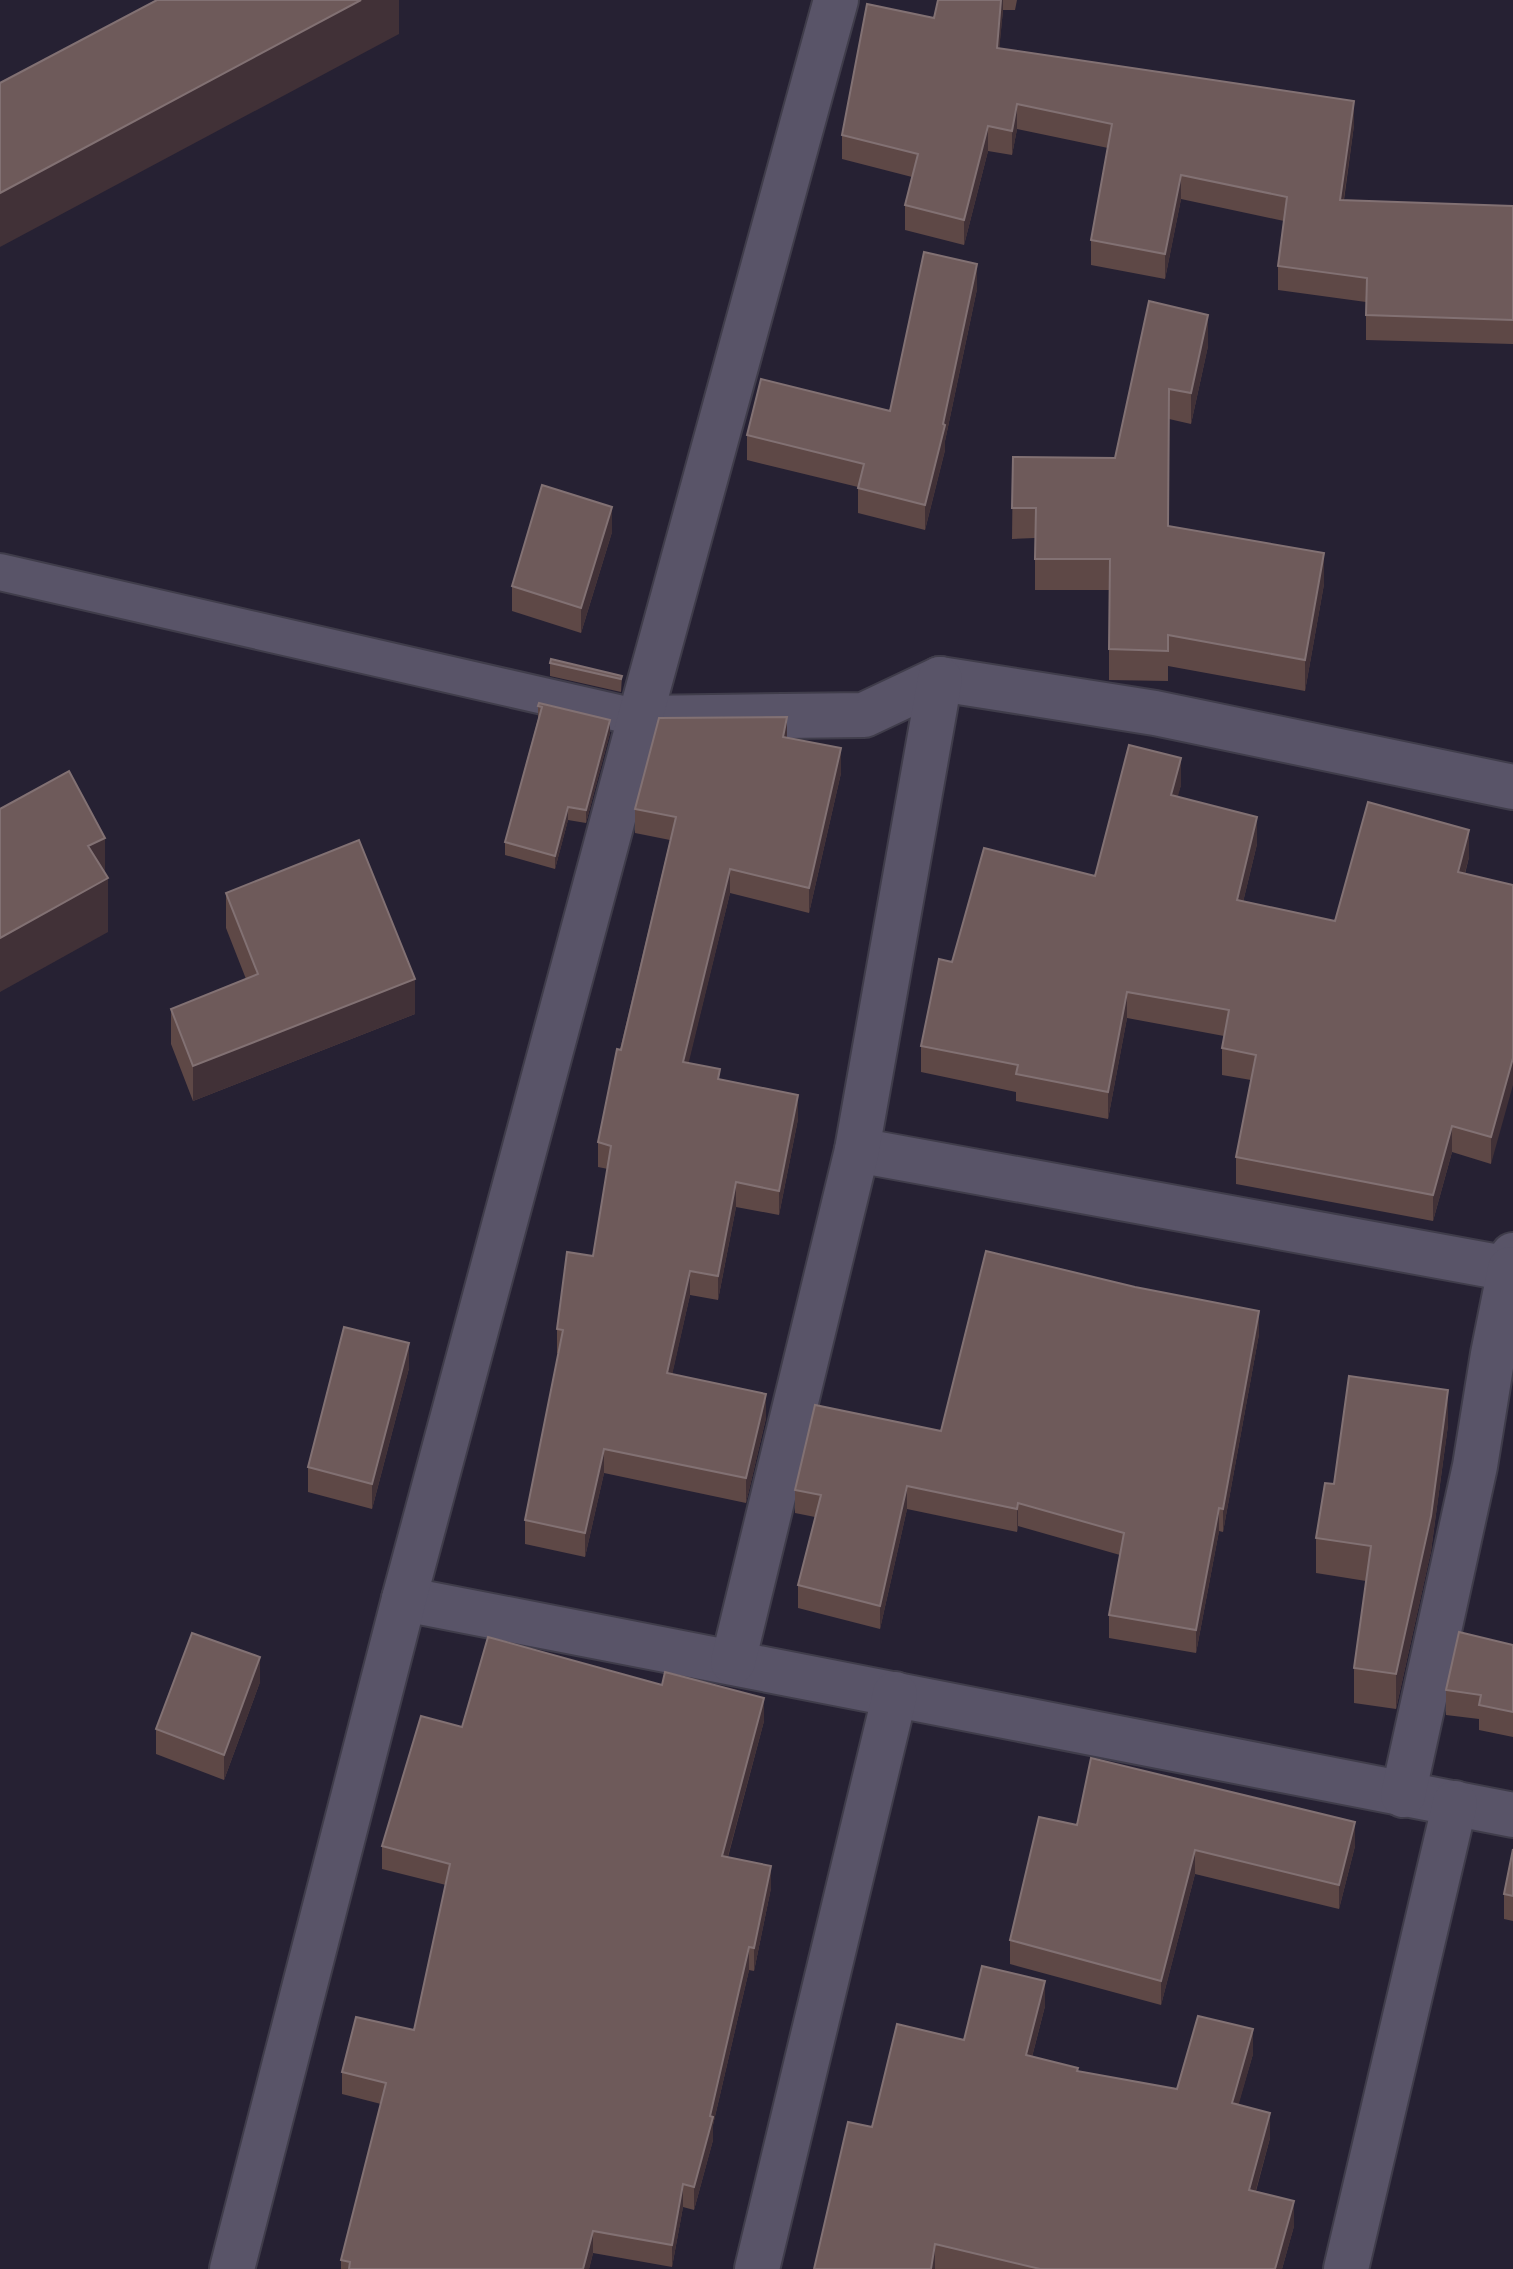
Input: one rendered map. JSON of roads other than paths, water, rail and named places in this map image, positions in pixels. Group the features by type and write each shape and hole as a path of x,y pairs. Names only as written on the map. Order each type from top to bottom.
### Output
{"street":[{"path":"232,2269 404,1599 836,0"},
{"path":"640,718 864,715 940,679 1155,713 1513,787"},
{"path":"733,1662 857,1150 940,679"},
{"path":"857,1150 1512,1265 1493,1354 1475,1466 1403,1795"},
{"path":"404,1599 1513,1815"},
{"path":"757,2269 895,1694"},
{"path":"1346,2269 1455,1803"}],"lane":[{"path":"0,572 640,718"}]}
